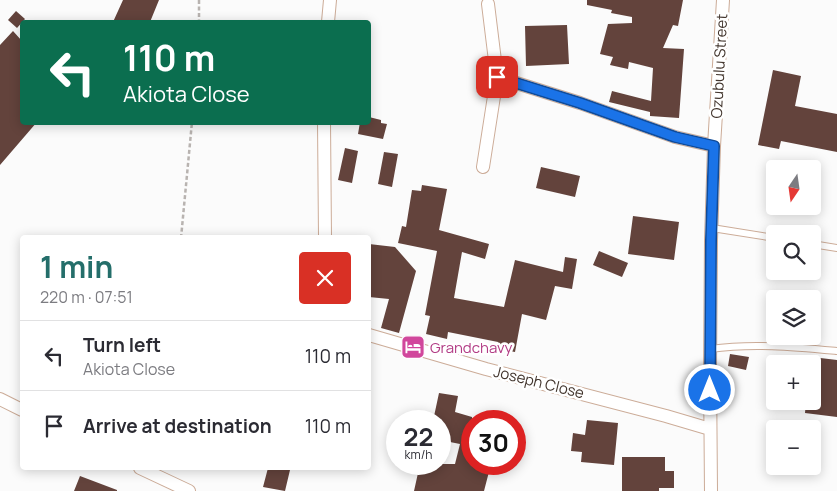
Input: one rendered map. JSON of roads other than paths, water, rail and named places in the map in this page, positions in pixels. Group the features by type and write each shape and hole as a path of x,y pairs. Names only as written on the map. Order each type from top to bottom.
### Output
{"street":[{"path":"328,20 330,0"},
{"name":"Ozubulu Street","path":"711,491 710,349 714,146 723,0"},
{"path":"483,167 497,77 488,4"},
{"path":"497,77 580,103 675,137 714,146"},
{"path":"324,125 325,235"},
{"name":"Joseph Close","path":"371,336 486,369 710,429"},
{"path":"0,399 20,409"},
{"path":"144,470 189,491"}],"lane":[{"path":"712,228 766,237"},
{"path":"821,245 837,248"},
{"path":"710,349 776,345 837,351"}],"place":[{"name":"Grandchavy","path":"413,347"}]}
